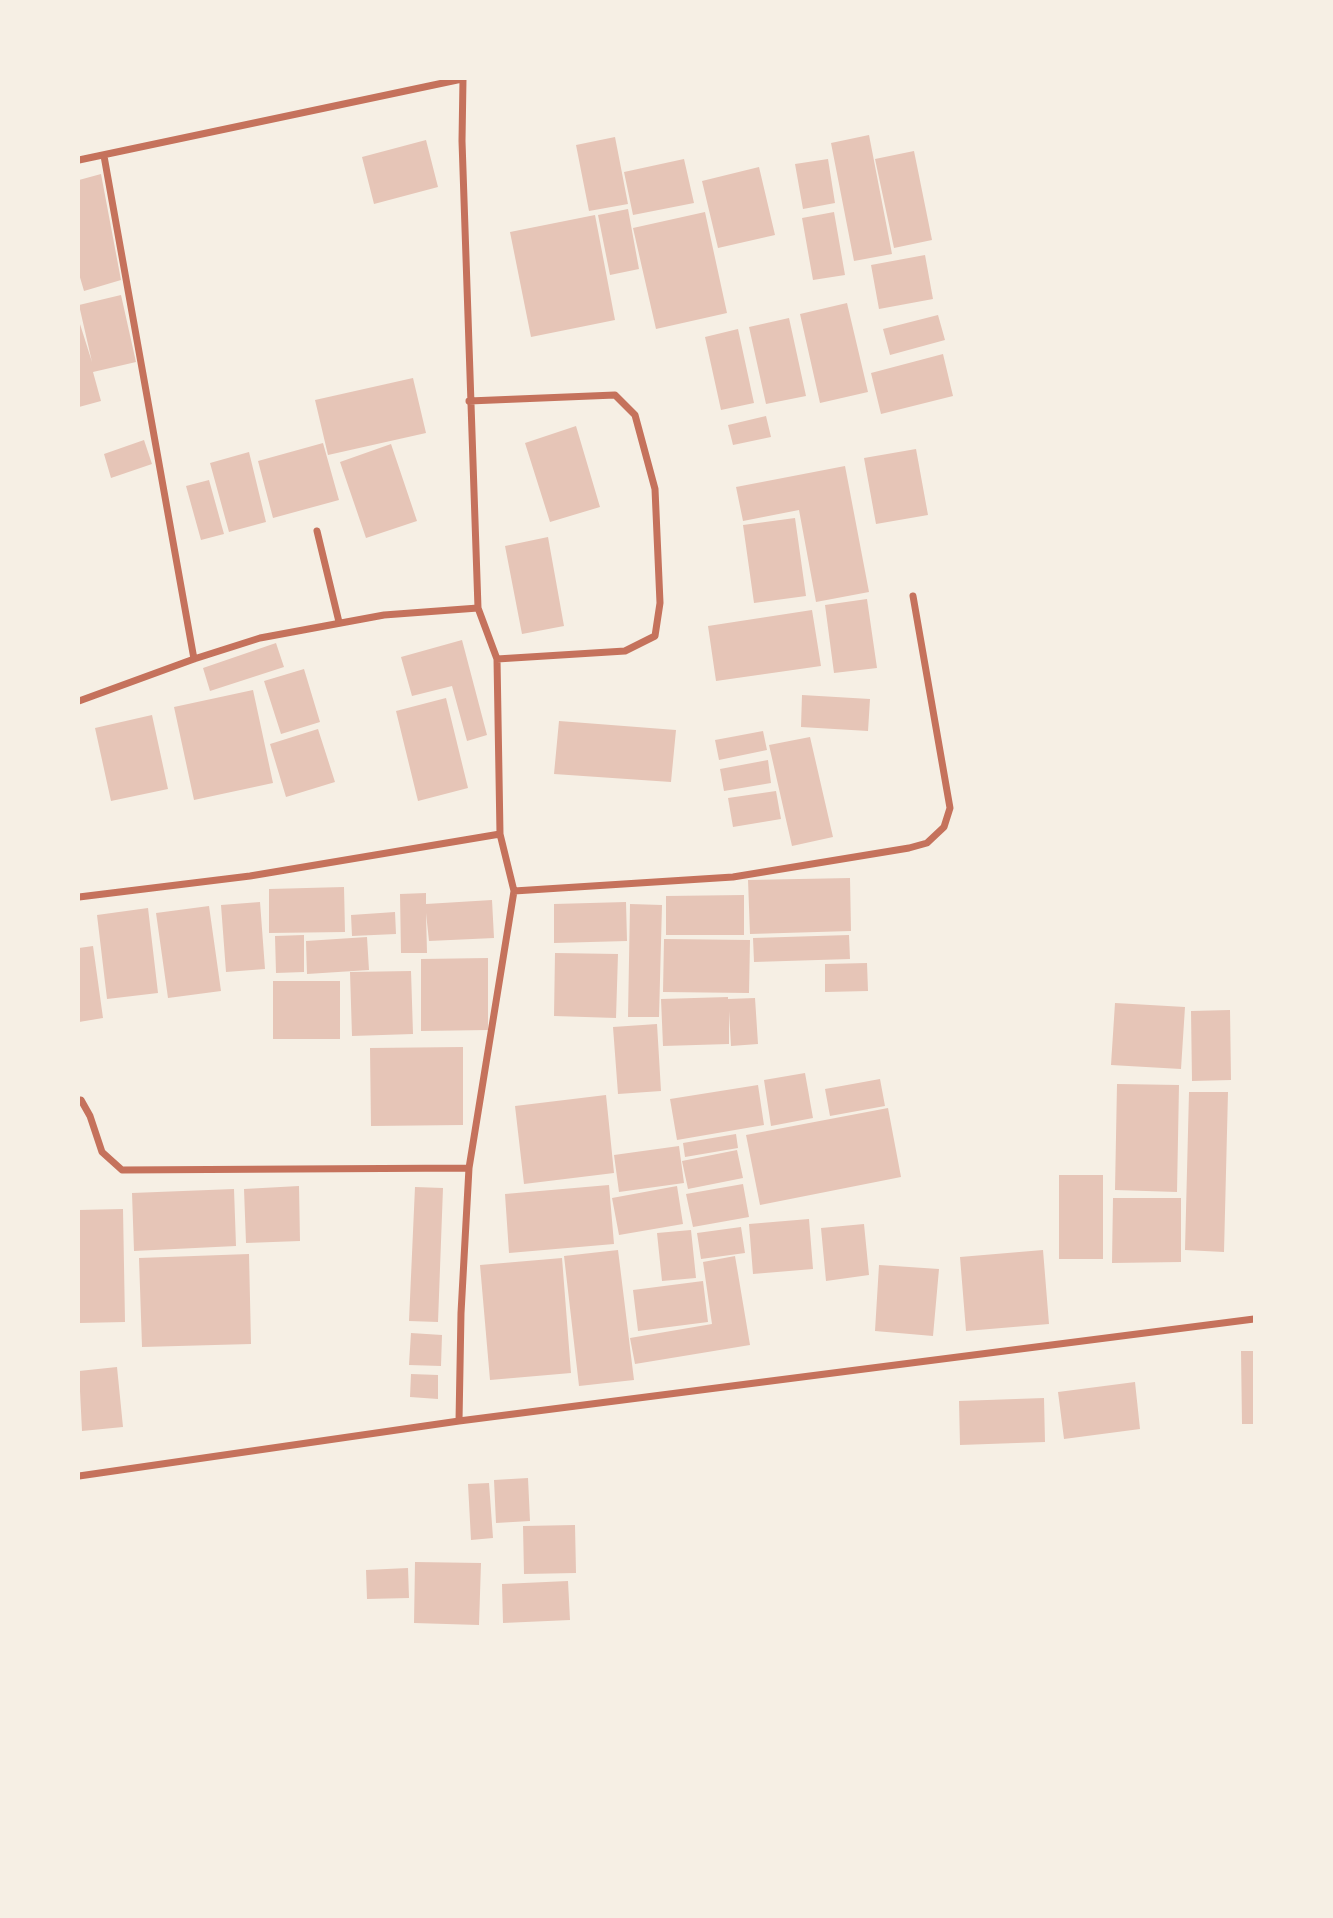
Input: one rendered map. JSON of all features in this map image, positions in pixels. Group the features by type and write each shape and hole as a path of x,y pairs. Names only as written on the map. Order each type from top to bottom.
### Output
{"street":[{"path":"79,160 462,79 461,141 478,608 497,659 500,834 514,891 470,1168 461,1313 459,1421"},
{"path":"104,156 194,659"},
{"path":"469,401 615,395 635,415 655,489 660,603 654,636 625,651 497,659"},
{"path":"317,531 339,622"},
{"path":"514,891 733,877 927,843 944,827 950,808 913,596"},
{"path":"79,701 260,638 384,615 478,608"},
{"path":"79,897 250,876 500,834"},
{"path":"79,1100 90,1116 102,1152 122,1170 470,1168"},
{"path":"79,1476 459,1421 1254,1319"}],"building":[{"path":"869,135 892,254 854,261 831,143"},
{"path":"615,137 628,204 589,211 576,145"},
{"path":"426,140 438,187 374,204 362,157"},
{"path":"914,151 932,240 894,248 875,159"},
{"path":"684,159 694,203 633,215 624,172"},
{"path":"828,159 835,203 803,209 795,164"},
{"path":"759,167 775,235 718,248 702,181"},
{"path":"101,174 121,280 84,291 79,274 79,180"},
{"path":"628,209 639,269 610,275 598,215"},
{"path":"705,212 727,313 656,329 633,228"},
{"path":"834,212 845,275 813,280 802,218"},
{"path":"595,215 615,320 531,337 510,232"},
{"path":"925,255 933,299 879,309 871,265"},
{"path":"121,295 136,362 93,372 101,401 79,407 79,321 92,362 79,305"},
{"path":"847,303 868,392 820,403 800,314"},
{"path":"938,315 945,340 890,355 883,329"},
{"path":"789,318 806,396 766,404 749,327"},
{"path":"738,329 754,403 721,410 705,337"},
{"path":"943,354 953,396 881,414 871,373"},
{"path":"413,378 426,433 328,455 315,400"},
{"path":"766,416 771,437 733,445 728,425"},
{"path":"576,426 600,507 550,522 525,443"},
{"path":"144,440 152,464 111,478 104,454"},
{"path":"323,443 339,500 273,518 258,461"},
{"path":"391,444 417,521 366,538 340,462"},
{"path":"916,449 928,515 876,524 864,458"},
{"path":"249,452 266,522 229,532 210,463"},
{"path":"845,466 869,592 816,602 799,510 743,521 736,487"},
{"path":"209,480 224,534 201,540 186,486"},
{"path":"795,518 806,596 754,603 743,525"},
{"path":"548,537 564,626 522,634 505,546"},
{"path":"867,599 877,668 834,673 825,605"},
{"path":"812,610 821,666 716,681 708,626"},
{"path":"462,640 487,735 467,741 452,686 412,696 401,657"},
{"path":"276,643 284,667 210,691 203,668"},
{"path":"304,669 320,722 281,734 264,681"},
{"path":"253,690 273,783 194,800 174,707"},
{"path":"802,695 870,699 868,731 801,727"},
{"path":"446,698 468,788 418,801 396,711"},
{"path":"152,715 168,789 111,801 95,728"},
{"path":"559,721 676,730 671,782 554,774"},
{"path":"318,729 335,782 286,797 270,744"},
{"path":"763,731 767,750 719,760 715,740"},
{"path":"810,737 833,837 792,846 769,745"},
{"path":"768,760 771,783 724,791 720,769"},
{"path":"776,791 781,819 733,827 728,798"},
{"path":"850,878 851,931 750,934 748,880"},
{"path":"344,887 345,932 269,933 269,889"},
{"path":"426,893 426,904 492,900 494,938 429,941 426,913 427,953 401,953 400,894"},
{"path":"744,895 744,935 666,935 666,896"},
{"path":"260,902 265,969 226,972 221,905"},
{"path":"626,902 627,941 554,943 554,904"},
{"path":"630,904 662,905 659,1017 628,1017"},
{"path":"209,906 221,991 168,998 156,913"},
{"path":"148,908 158,993 107,999 97,915"},
{"path":"395,912 396,934 352,936 351,915"},
{"path":"304,935 304,972 276,973 275,936"},
{"path":"849,935 850,959 754,962 753,938"},
{"path":"367,937 369,970 307,974 306,941"},
{"path":"664,939 750,940 749,993 663,992"},
{"path":"93,946 103,1018 79,1022 79,948"},
{"path":"555,953 618,954 616,1018 554,1016"},
{"path":"488,958 488,1030 421,1031 421,959"},
{"path":"867,963 868,991 825,992 825,964"},
{"path":"411,971 413,1034 352,1036 350,972"},
{"path":"273,981 340,981 340,1039 273,1039"},
{"path":"755,998 758,1044 731,1046 729,1011 729,1044 663,1046 661,999"},
{"path":"1115,1003 1185,1007 1181,1069 1111,1065"},
{"path":"1230,1010 1231,1080 1192,1081 1191,1011"},
{"path":"657,1024 661,1091 618,1094 613,1027"},
{"path":"463,1047 463,1125 371,1126 370,1048"},
{"path":"805,1073 813,1118 771,1126 764,1080"},
{"path":"880,1079 885,1106 830,1116 825,1089"},
{"path":"1117,1084 1179,1085 1177,1192 1115,1190"},
{"path":"758,1085 764,1125 677,1140 670,1099"},
{"path":"1189,1092 1228,1092 1224,1252 1185,1250"},
{"path":"606,1095 614,1173 524,1184 515,1106"},
{"path":"888,1108 901,1177 760,1205 746,1135"},
{"path":"736,1134 738,1148 685,1157 683,1143"},
{"path":"679,1146 684,1183 619,1192 614,1155"},
{"path":"737,1150 743,1178 688,1189 682,1161"},
{"path":"1059,1175 1103,1175 1103,1259 1059,1259"},
{"path":"743,1184 749,1217 693,1227 686,1194"},
{"path":"609,1185 614,1244 509,1253 505,1194"},
{"path":"299,1186 300,1241 246,1243 244,1189"},
{"path":"677,1186 683,1224 619,1235 612,1198"},
{"path":"415,1187 443,1188 438,1322 409,1321"},
{"path":"234,1189 236,1246 134,1251 132,1193"},
{"path":"1113,1198 1181,1198 1181,1262 1112,1263"},
{"path":"123,1209 125,1322 80,1323 79,1210"},
{"path":"809,1219 813,1269 753,1274 749,1224"},
{"path":"864,1224 869,1275 826,1281 821,1228"},
{"path":"741,1227 745,1253 701,1259 697,1233"},
{"path":"691,1230 696,1278 662,1281 657,1233"},
{"path":"618,1250 634,1380 579,1386 564,1256"},
{"path":"1043,1250 1049,1324 966,1331 960,1257"},
{"path":"249,1254 251,1344 142,1347 139,1258"},
{"path":"735,1256 750,1345 635,1364 630,1338 712,1324 703,1262"},
{"path":"562,1258 571,1373 490,1380 480,1265"},
{"path":"879,1265 939,1269 933,1336 875,1331"},
{"path":"703,1281 708,1322 638,1331 633,1290"},
{"path":"411,1333 442,1335 441,1366 409,1365"},
{"path":"1241,1351 1254,1351 1254,1424 1242,1424"},
{"path":"117,1367 123,1427 82,1431 79,1371"},
{"path":"411,1374 438,1375 438,1399 410,1397"},
{"path":"1135,1382 1140,1429 1064,1439 1058,1392"},
{"path":"1044,1398 1045,1442 960,1445 959,1401"},
{"path":"528,1478 530,1521 496,1523 494,1480"},
{"path":"489,1483 493,1538 471,1540 468,1484"},
{"path":"575,1525 576,1573 524,1574 523,1526"},
{"path":"415,1562 481,1563 479,1625 414,1623"},
{"path":"408,1568 409,1598 367,1599 366,1570"},
{"path":"568,1581 570,1620 503,1623 502,1584"}]}
